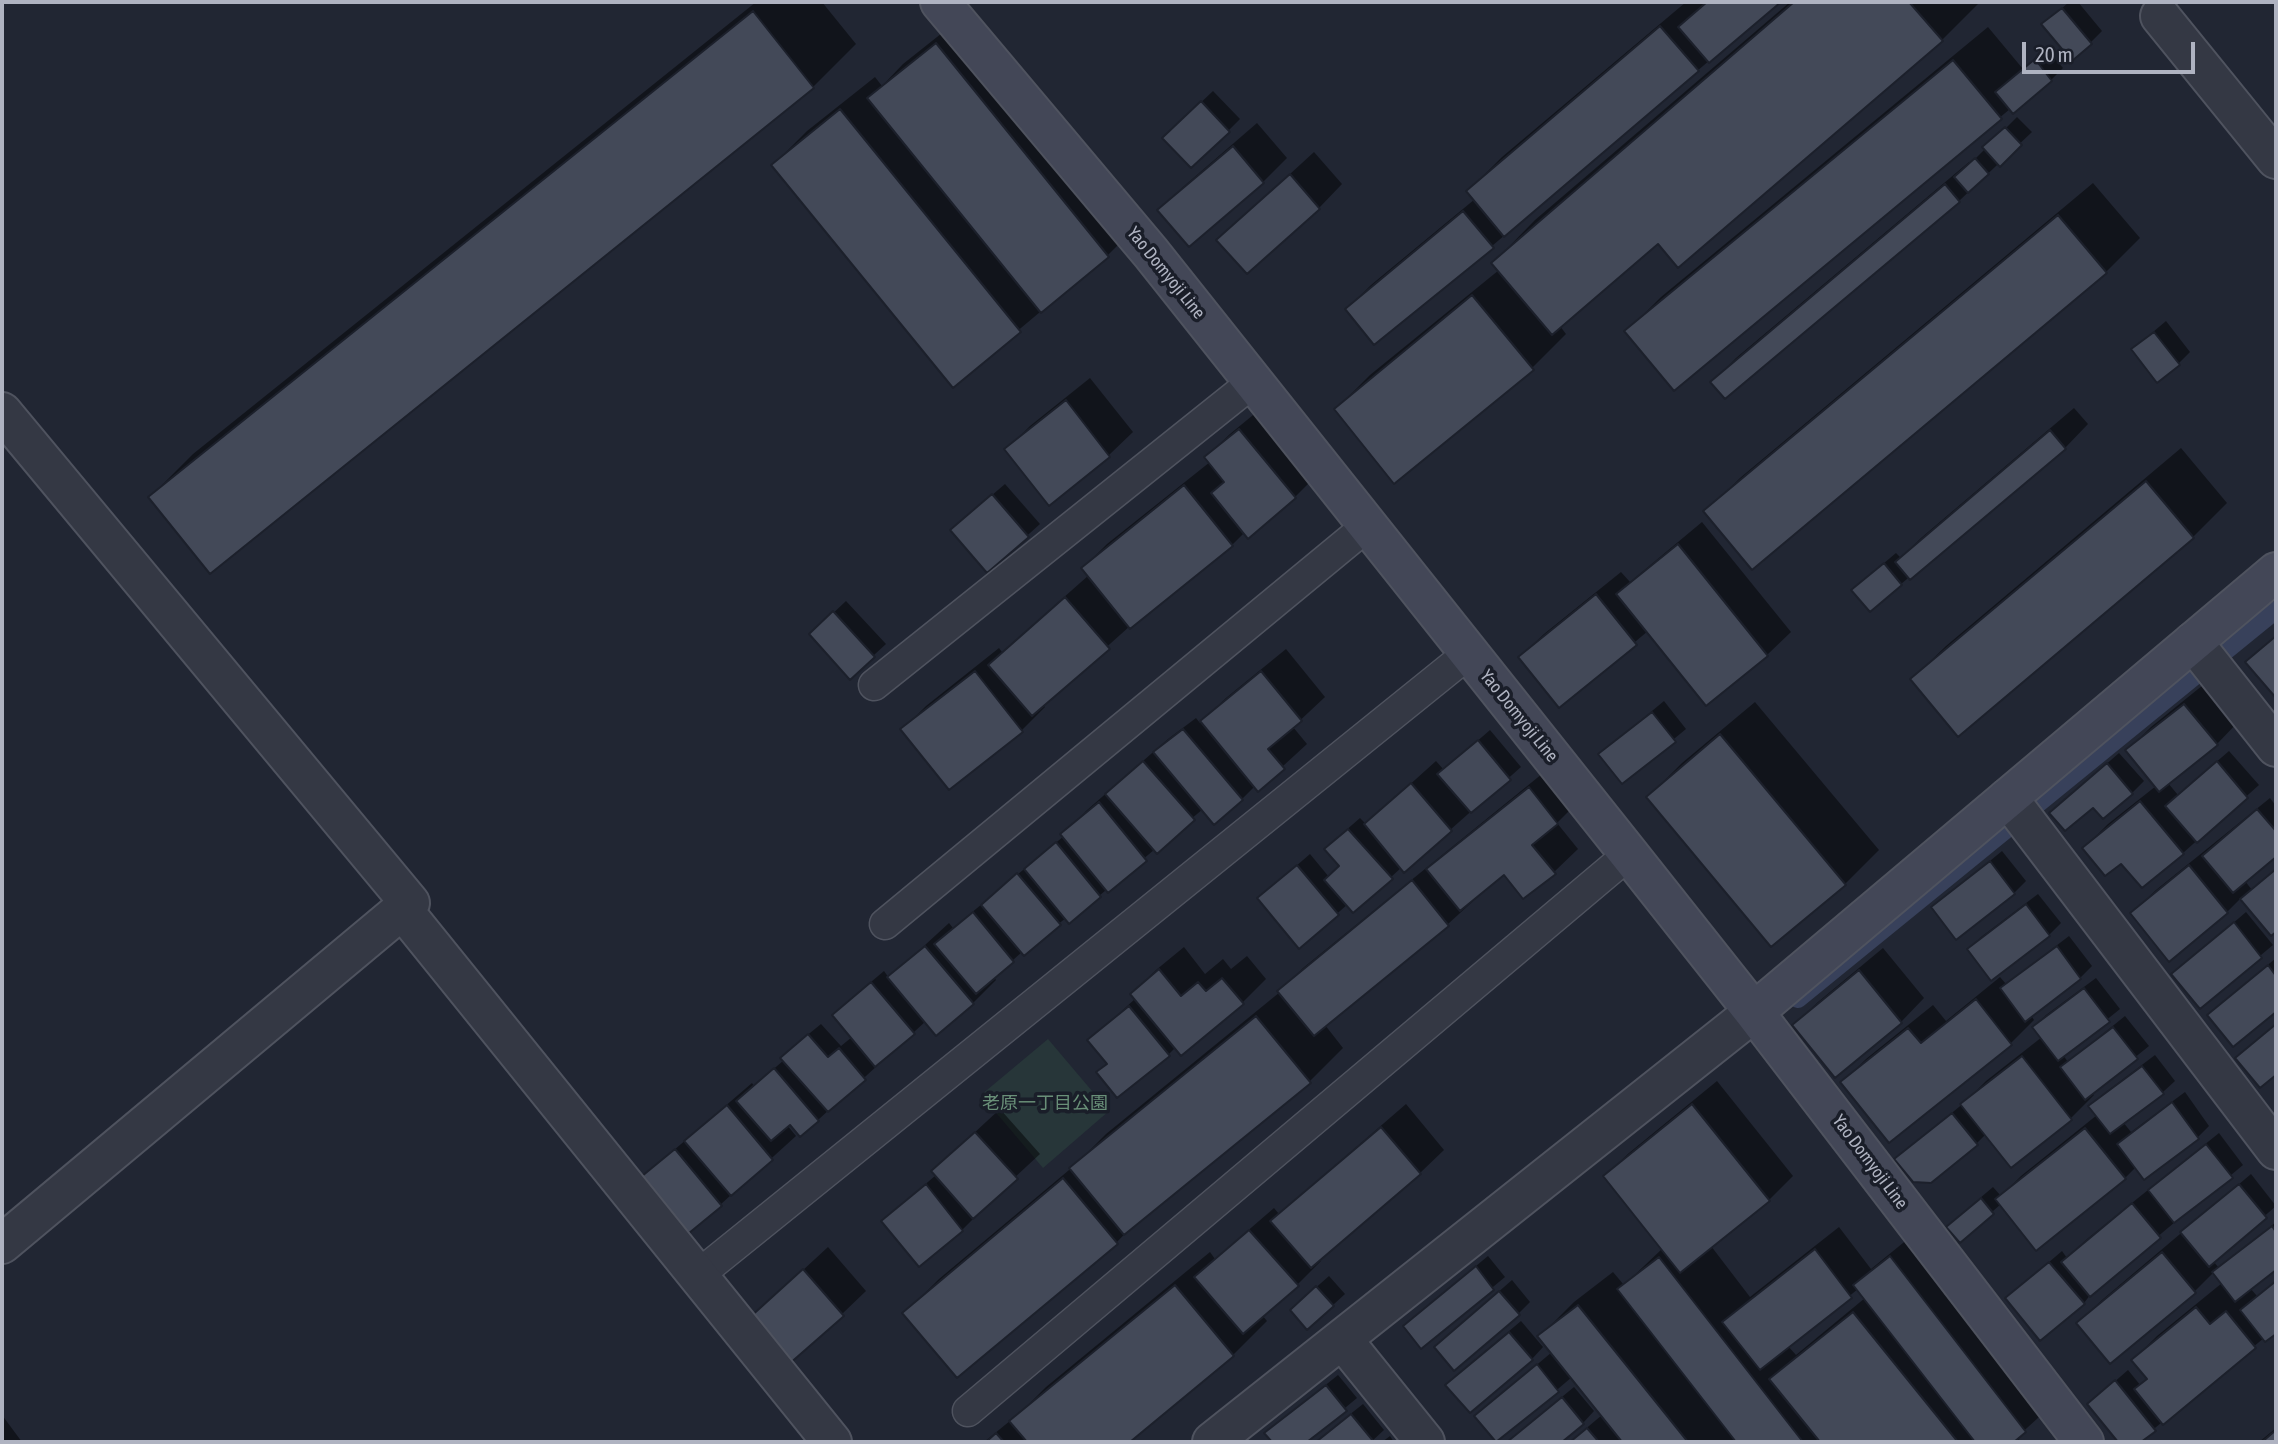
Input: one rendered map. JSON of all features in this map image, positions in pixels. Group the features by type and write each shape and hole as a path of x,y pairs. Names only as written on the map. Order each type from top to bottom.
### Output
{"main road":[{"name":"Yao Domyoji Line","path":"940,2 1151,253 1629,854 1754,1012 2084,1442"},
{"path":"1754,1012 2276,572"}],"street":[{"path":"2160,16 2276,159"},
{"path":"2,412 410,903 2,1244"},
{"path":"2193,642 2276,747"},
{"path":"2008,798 2276,1150"},
{"path":"402,909 832,1442"},
{"path":"1212,1442 1754,1012"},
{"path":"1342,1339 1425,1442"}],"lane":[{"path":"874,685 1253,382"},
{"path":"885,924 1367,526"},
{"path":"697,1276 1469,653"},
{"path":"968,1411 1629,854"}],"green space":[{"name":"老原一丁目公園","path":"1048,1039 1109,1111 1043,1168 981,1095"}],"building":[{"path":"1707,2 1781,2 1709,63 1678,27"},
{"path":"1794,2 1909,2 1943,41 1678,268 1658,244 1552,335 1491,263"},
{"path":"2062,8 2092,44 2072,61 2041,24"},
{"path":"753,11 814,88 210,574 148,497"},
{"path":"1660,26 1699,71 1504,237 1466,191"},
{"path":"936,43 1109,257 1041,313 867,98"},
{"path":"2035,59 2052,81 2013,114 1995,92"},
{"path":"1953,60 2002,119 1674,391 1624,331"},
{"path":"1201,101 1230,132 1191,168 1162,138"},
{"path":"840,109 1021,332 953,388 771,165"},
{"path":"2005,127 2022,145 2000,167 1982,147"},
{"path":"1233,146 1264,183 1189,247 1157,210"},
{"path":"1975,158 1989,174 1968,193 1954,177"},
{"path":"1290,174 1320,209 1247,274 1216,240"},
{"path":"1945,184 1960,202 1725,399 1710,382"},
{"path":"1463,211 1494,248 1374,345 1345,309"},
{"path":"2058,215 2107,273 1752,570 1703,511"},
{"path":"1472,295 1534,370 1394,484 1334,409"},
{"path":"2154,332 2180,365 2157,383 2131,349"},
{"path":"1066,400 1110,457 1049,506 1004,449"},
{"path":"1239,429 1296,498 1248,539 1211,493 1224,482 1204,457"},
{"path":"2050,430 2066,449 1910,580 1895,562"},
{"path":"2146,481 2194,538 1958,737 1910,679"},
{"path":"1184,485 1233,546 1130,629 1081,568"},
{"path":"992,494 1029,537 987,573 950,530"},
{"path":"1678,544 1768,656 1706,706 1616,594"},
{"path":"1884,563 1902,585 1870,612 1851,590"},
{"path":"1596,594 1637,645 1559,708 1518,657"},
{"path":"1065,597 1110,649 1032,716 988,665"},
{"path":"833,611 875,657 850,680 809,634"},
{"path":"2276,636 2276,698 2245,662"},
{"path":"975,671 1023,732 949,790 900,729"},
{"path":"1261,671 1302,721 1268,749 1285,769 1258,792 1200,721"},
{"path":"2184,704 2218,745 2159,792 2125,750"},
{"path":"1652,712 1676,742 1622,784 1598,754"},
{"path":"1183,729 1243,800 1214,825 1153,752"},
{"path":"1720,734 1846,885 1771,947 1646,797"},
{"path":"1478,740 1511,780 1471,813 1437,774"},
{"path":"1143,761 1195,820 1157,854 1105,794"},
{"path":"2217,761 2248,798 2197,843 2165,806"},
{"path":"2107,763 2133,794 2103,819 2093,808 2065,831 2049,813"},
{"path":"1411,783 1452,831 1404,873 1364,824"},
{"path":"1529,787 1558,824 1532,845 1556,874 1523,899 1504,875 1460,911 1426,869"},
{"path":"2140,801 2184,854 2142,888 2121,864 2105,876 2082,848"},
{"path":"1099,802 1147,861 1108,893 1060,834"},
{"path":"2257,809 2276,831 2276,857 2233,893 2202,856"},
{"path":"1348,829 1393,879 1353,913 1324,880 1339,866 1324,849"},
{"path":"1056,842 1101,897 1069,924 1024,869"},
{"path":"1990,861 2015,894 1956,940 1931,907"},
{"path":"1297,865 1339,915 1299,949 1257,898"},
{"path":"2189,865 2228,913 2169,962 2130,913"},
{"path":"2276,869 2276,932 2271,936 2240,899"},
{"path":"1017,873 1061,925 1024,956 981,905"},
{"path":"1412,880 1449,926 1314,1036 1277,991"},
{"path":"2026,904 2050,936 1991,981 1967,949"},
{"path":"973,912 1014,962 976,994 934,944"},
{"path":"2234,922 2262,958 2200,1009 2171,974"},
{"path":"925,946 974,1004 936,1036 887,977"},
{"path":"2057,946 2081,979 2025,1022 2000,988"},
{"path":"2268,965 2276,976 2276,1012 2233,1047 2207,1015"},
{"path":"1159,969 1181,996 1198,982 1206,991 1222,978 1244,1004 1181,1056 1130,994"},
{"path":"1859,970 1902,1023 1835,1078 1792,1025"},
{"path":"871,982 915,1034 875,1067 832,1015"},
{"path":"2084,988 2110,1022 2058,1061 2032,1027"},
{"path":"1976,999 2012,1045 1889,1143 1840,1082 1908,1028 1921,1043"},
{"path":"1129,1006 1170,1056 1117,1098 1096,1072 1107,1064 1087,1040"},
{"path":"1256,1016 1311,1083 1124,1235 1069,1168"},
{"path":"2276,1024 2276,1075 2260,1088 2235,1058"},
{"path":"2113,1027 2138,1059 2085,1100 2060,1067"},
{"path":"808,1034 828,1057 839,1048 866,1080 828,1112 780,1058"},
{"path":"2022,1056 2072,1120 2011,1168 1960,1104"},
{"path":"2142,1066 2164,1094 2110,1134 2088,1106"},
{"path":"774,1068 819,1121 800,1137 790,1125 771,1141 736,1101"},
{"path":"2172,1102 2199,1139 2144,1180 2117,1144"},
{"path":"1692,1104 1770,1201 1680,1273 1603,1176"},
{"path":"727,1105 773,1160 731,1196 684,1141"},
{"path":"1952,1113 1978,1145 1931,1183 1913,1182 1894,1159"},
{"path":"1381,1127 1421,1174 1311,1268 1270,1221"},
{"path":"2085,1128 2126,1179 2036,1251 1995,1199"},
{"path":"975,1132 1018,1179 973,1219 931,1171"},
{"path":"2206,1144 2233,1178 2174,1223 2148,1190"},
{"path":"675,1149 722,1206 683,1238 636,1181"},
{"path":"1063,1178 1118,1244 957,1378 902,1313"},
{"path":"926,1184 963,1231 919,1267 881,1221"},
{"path":"2239,1184 2267,1218 2209,1267 2180,1232"},
{"path":"1981,1198 1994,1214 1960,1243 1946,1227"},
{"path":"2132,1203 2161,1238 2090,1297 2061,1262"},
{"path":"2272,1226 2276,1232 2276,1270 2235,1302 2212,1272"},
{"path":"1249,1230 1299,1286 1243,1334 1194,1277"},
{"path":"1815,1249 1852,1298 1760,1370 1722,1322"},
{"path":"2162,1252 2196,1293 2110,1364 2076,1323"},
{"path":"1890,1256 2026,1432 2014,1442 1975,1442 1853,1285"},
{"path":"1659,1257 1803,1442 1736,1442 1617,1289"},
{"path":"2049,1262 2085,1304 2040,1341 2005,1298"},
{"path":"1476,1266 1494,1290 1421,1349 1403,1326"},
{"path":"803,1269 844,1316 788,1365 748,1319"},
{"path":"2276,1281 2276,1334 2265,1342 2240,1310"},
{"path":"1175,1285 1234,1356 1130,1442 1027,1442 1009,1421"},
{"path":"1316,1286 1334,1306 1307,1330 1290,1310"},
{"path":"1499,1291 1520,1315 1454,1371 1434,1347"},
{"path":"1578,1305 1688,1442 1622,1442 1537,1336"},
{"path":"2196,1307 2210,1324 2226,1311 2256,1348 2163,1425 2134,1389 2147,1379 2131,1360"},
{"path":"1853,1312 1958,1442 1820,1442 1769,1379"},
{"path":"1509,1332 1533,1360 1470,1413 1445,1385"},
{"path":"1537,1364 1559,1392 1496,1442 1474,1416"},
{"path":"2115,1380 2156,1431 2141,1442 2118,1442 2087,1404"},
{"path":"1326,1385 1347,1411 1307,1442 1272,1442 1264,1433"},
{"path":"1562,1397 1584,1424 1562,1442 1507,1442"},
{"path":"1351,1414 1374,1442 1316,1442"},
{"path":"1587,1428 1599,1442 1570,1442"},
{"path":"2276,1430 2276,1442 2262,1442"},
{"path":"996,1433 1004,1442 986,1442"}],"waterway":[{"path":"1798,999 2276,610"}]}
